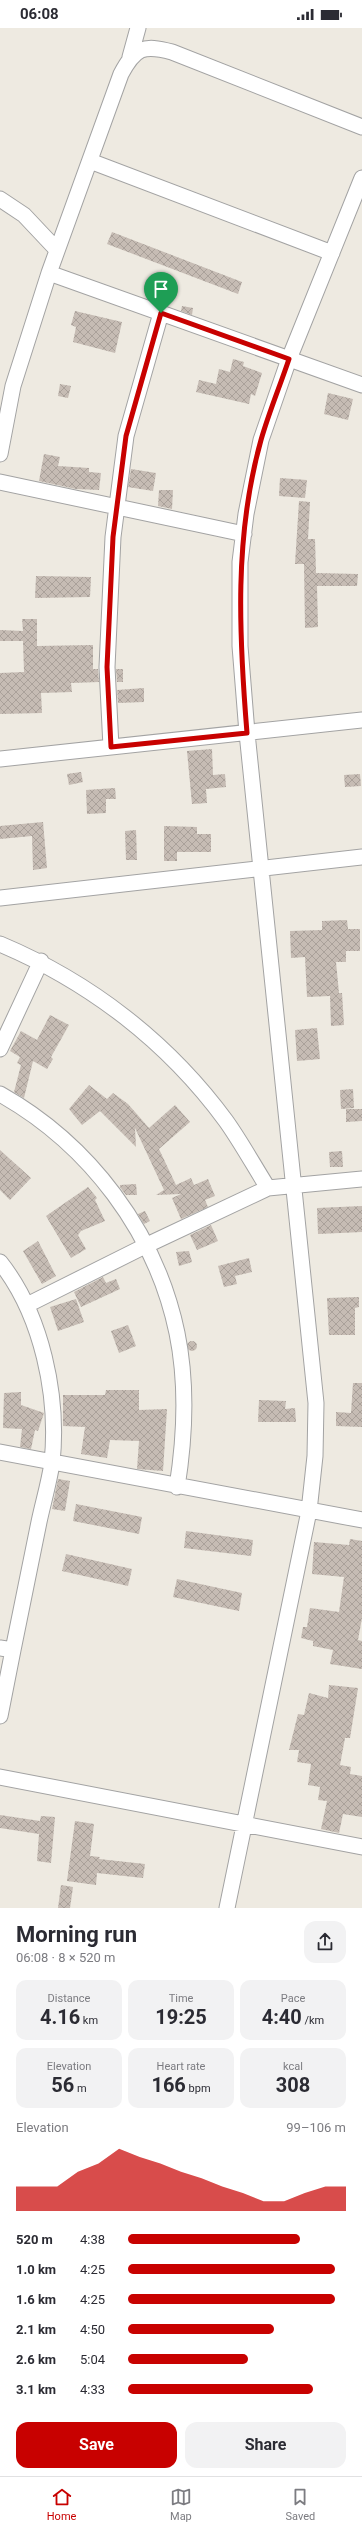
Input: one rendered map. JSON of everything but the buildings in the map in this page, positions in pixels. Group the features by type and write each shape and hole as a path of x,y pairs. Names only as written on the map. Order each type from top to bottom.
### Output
{"street":[{"path":"0,454 13,386 49,273 121,74 130,57 138,28"},
{"path":"130,57 141,49 155,47 172,52 362,127"},
{"path":"90,161 332,253"},
{"path":"227,1908 309,1511 315,1456 316,1402 247,733 240,646 240,562 261,440 289,359 362,178"},
{"path":"0,200 24,215 57,250"},
{"path":"49,273 362,386"},
{"path":"111,747 107,667 113,537 126,436 161,313"},
{"path":"0,482 244,534"},
{"path":"0,759 362,720"},
{"path":"0,898 262,867 362,857"},
{"path":"0,944 41,961 98,995 146,1034 189,1077 226,1122 268,1188"},
{"path":"0,1049 41,961"},
{"path":"0,1094 53,1128 85,1158 112,1191 155,1264 177,1332 183,1381 182,1456 177,1486"},
{"path":"26,1305 145,1246 268,1188 362,1179"},
{"path":"0,1262 26,1305 38,1335 49,1384 52,1428 52,1463 6,1649 0,1716"},
{"path":"0,1452 52,1463 362,1520"},
{"path":"0,1777 362,1847"}],"route":[{"path":"161,313 289,359 261,440 246,514 240,562 240,646 247,733 111,747 107,667 113,537 126,436 161,313"}]}
